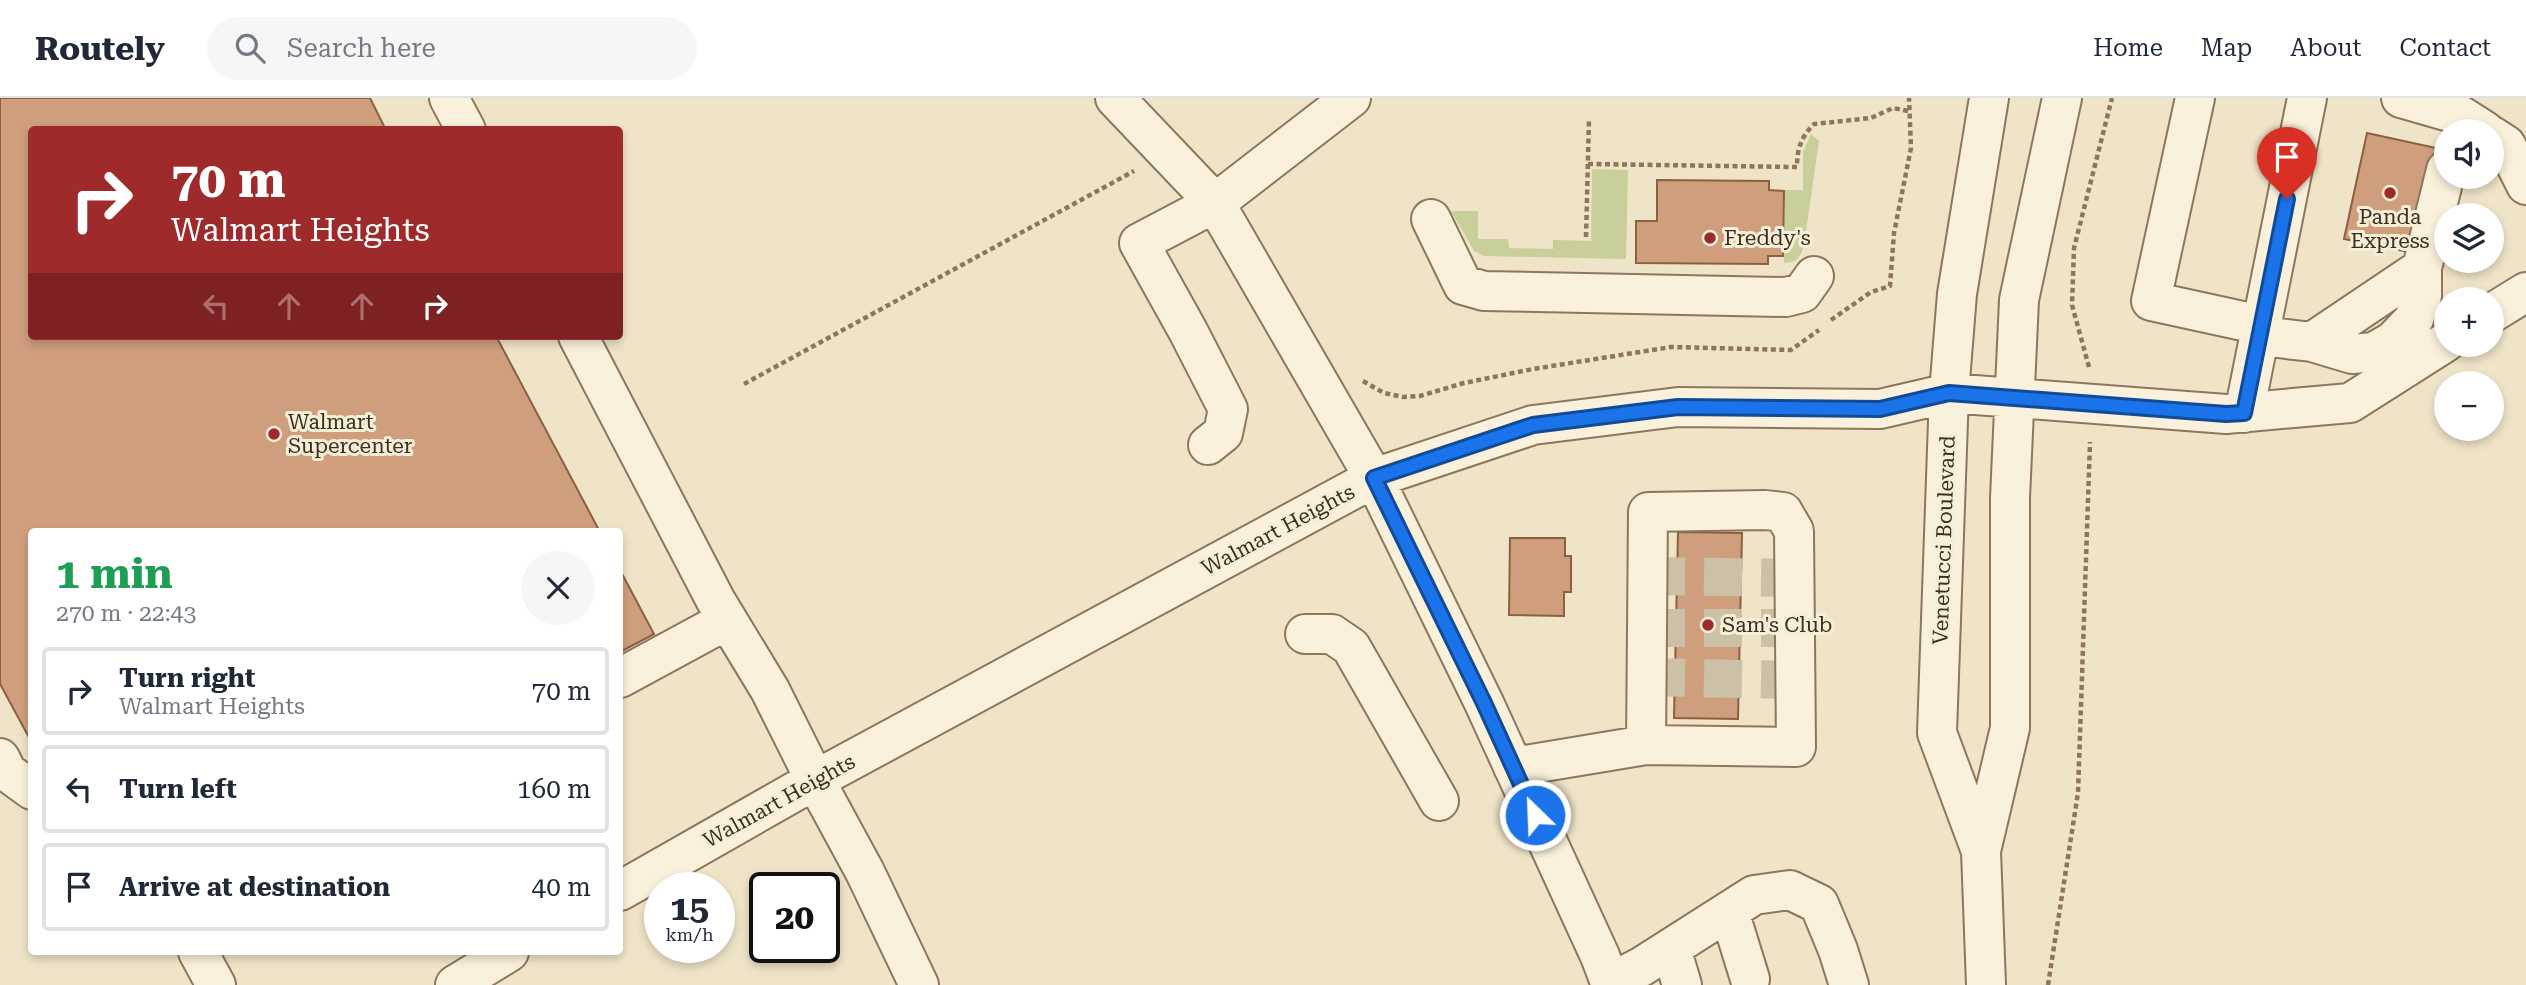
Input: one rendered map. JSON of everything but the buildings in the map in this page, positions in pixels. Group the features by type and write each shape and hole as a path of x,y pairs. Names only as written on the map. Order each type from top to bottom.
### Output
{"street":[{"path":"449,98 464,126"},
{"path":"1115,98 1215,203 1374,478 1513,767 1610,984 1754,895 1790,890 1818,904 1838,950 1849,985"},
{"path":"1208,445 1223,433 1228,409 1208,367 1139,243 1215,203 1351,98"},
{"name":"Venetucci Boulevard","path":"1981,850 1937,733 1949,393 1957,294 1989,98"},
{"name":"Venetucci Boulevard","path":"1986,985 1981,850 2010,728 2010,498 2019,300 2062,98"},
{"path":"2195,98 2151,301 2312,342 2422,268 2441,189"},
{"path":"2244,413 2307,98"},
{"path":"2401,98 2450,119"},
{"path":"2504,144 2526,185"},
{"path":"1431,219 1463,285 1484,291 1786,297 1802,293 1814,276"},
{"path":"2504,306 2526,292"},
{"path":"580,340 727,620 770,690 814,780 865,872 919,985"},
{"name":"Walmart Heights","path":"623,889 814,780 1374,478 1533,425 1678,407 1880,409 1949,393 2015,400 2244,413 2350,403 2434,350"},
{"path":"1513,767 1646,745 1796,747 1794,531 1783,512 1648,512 1646,745"},
{"path":"623,676 727,620"},
{"path":"1306,634 1332,634 1351,647 1439,801"},
{"path":"0,758 8,772 28,787"},
{"path":"1728,911 1750,979"},
{"path":"1671,947 1682,985"},
{"path":"200,955 216,985"},
{"path":"455,985 504,955"}],"path":[{"path":"1831,321 1871,292 1890,286 1894,233 1911,148 1909,98"},
{"path":"2048,985 2078,793 2091,372 2072,305 2074,248 2112,98"},
{"path":"1588,164 1797,167 1797,152 1803,135 1814,124 1871,118 1893,108 1908,111"},
{"path":"1586,237 1589,119"},
{"path":"744,384 1143,166 1164,148"},
{"path":"1358,377 1384,393 1420,397 1464,383 1533,369 1671,347 1791,350 1821,328"}],"green space":[{"path":"1811,134 1819,141 1804,245 1798,258 1784,263 1785,190 1803,190 1803,152"},
{"path":"1592,169 1628,170 1626,259 1484,256 1474,251 1451,211 1478,211 1478,239 1508,239 1509,248 1553,249 1553,240 1591,241"}],"tunnel":[{"path":"1647,576 1794,578"},
{"path":"1647,628 1794,628"},
{"path":"1647,677 1795,680"}],"place":[{"name":"Panda Express","path":"2390,193"},
{"name":"Freddy's","path":"1710,238"},
{"name":"Walmart Supercenter","path":"274,434"},
{"name":"Sam's Club","path":"1708,625"}],"route":[{"path":"1535,815 1484,703 1374,478 1533,425 1678,407 1880,409 1949,393 2015,400 2244,413 2287,199"}]}
